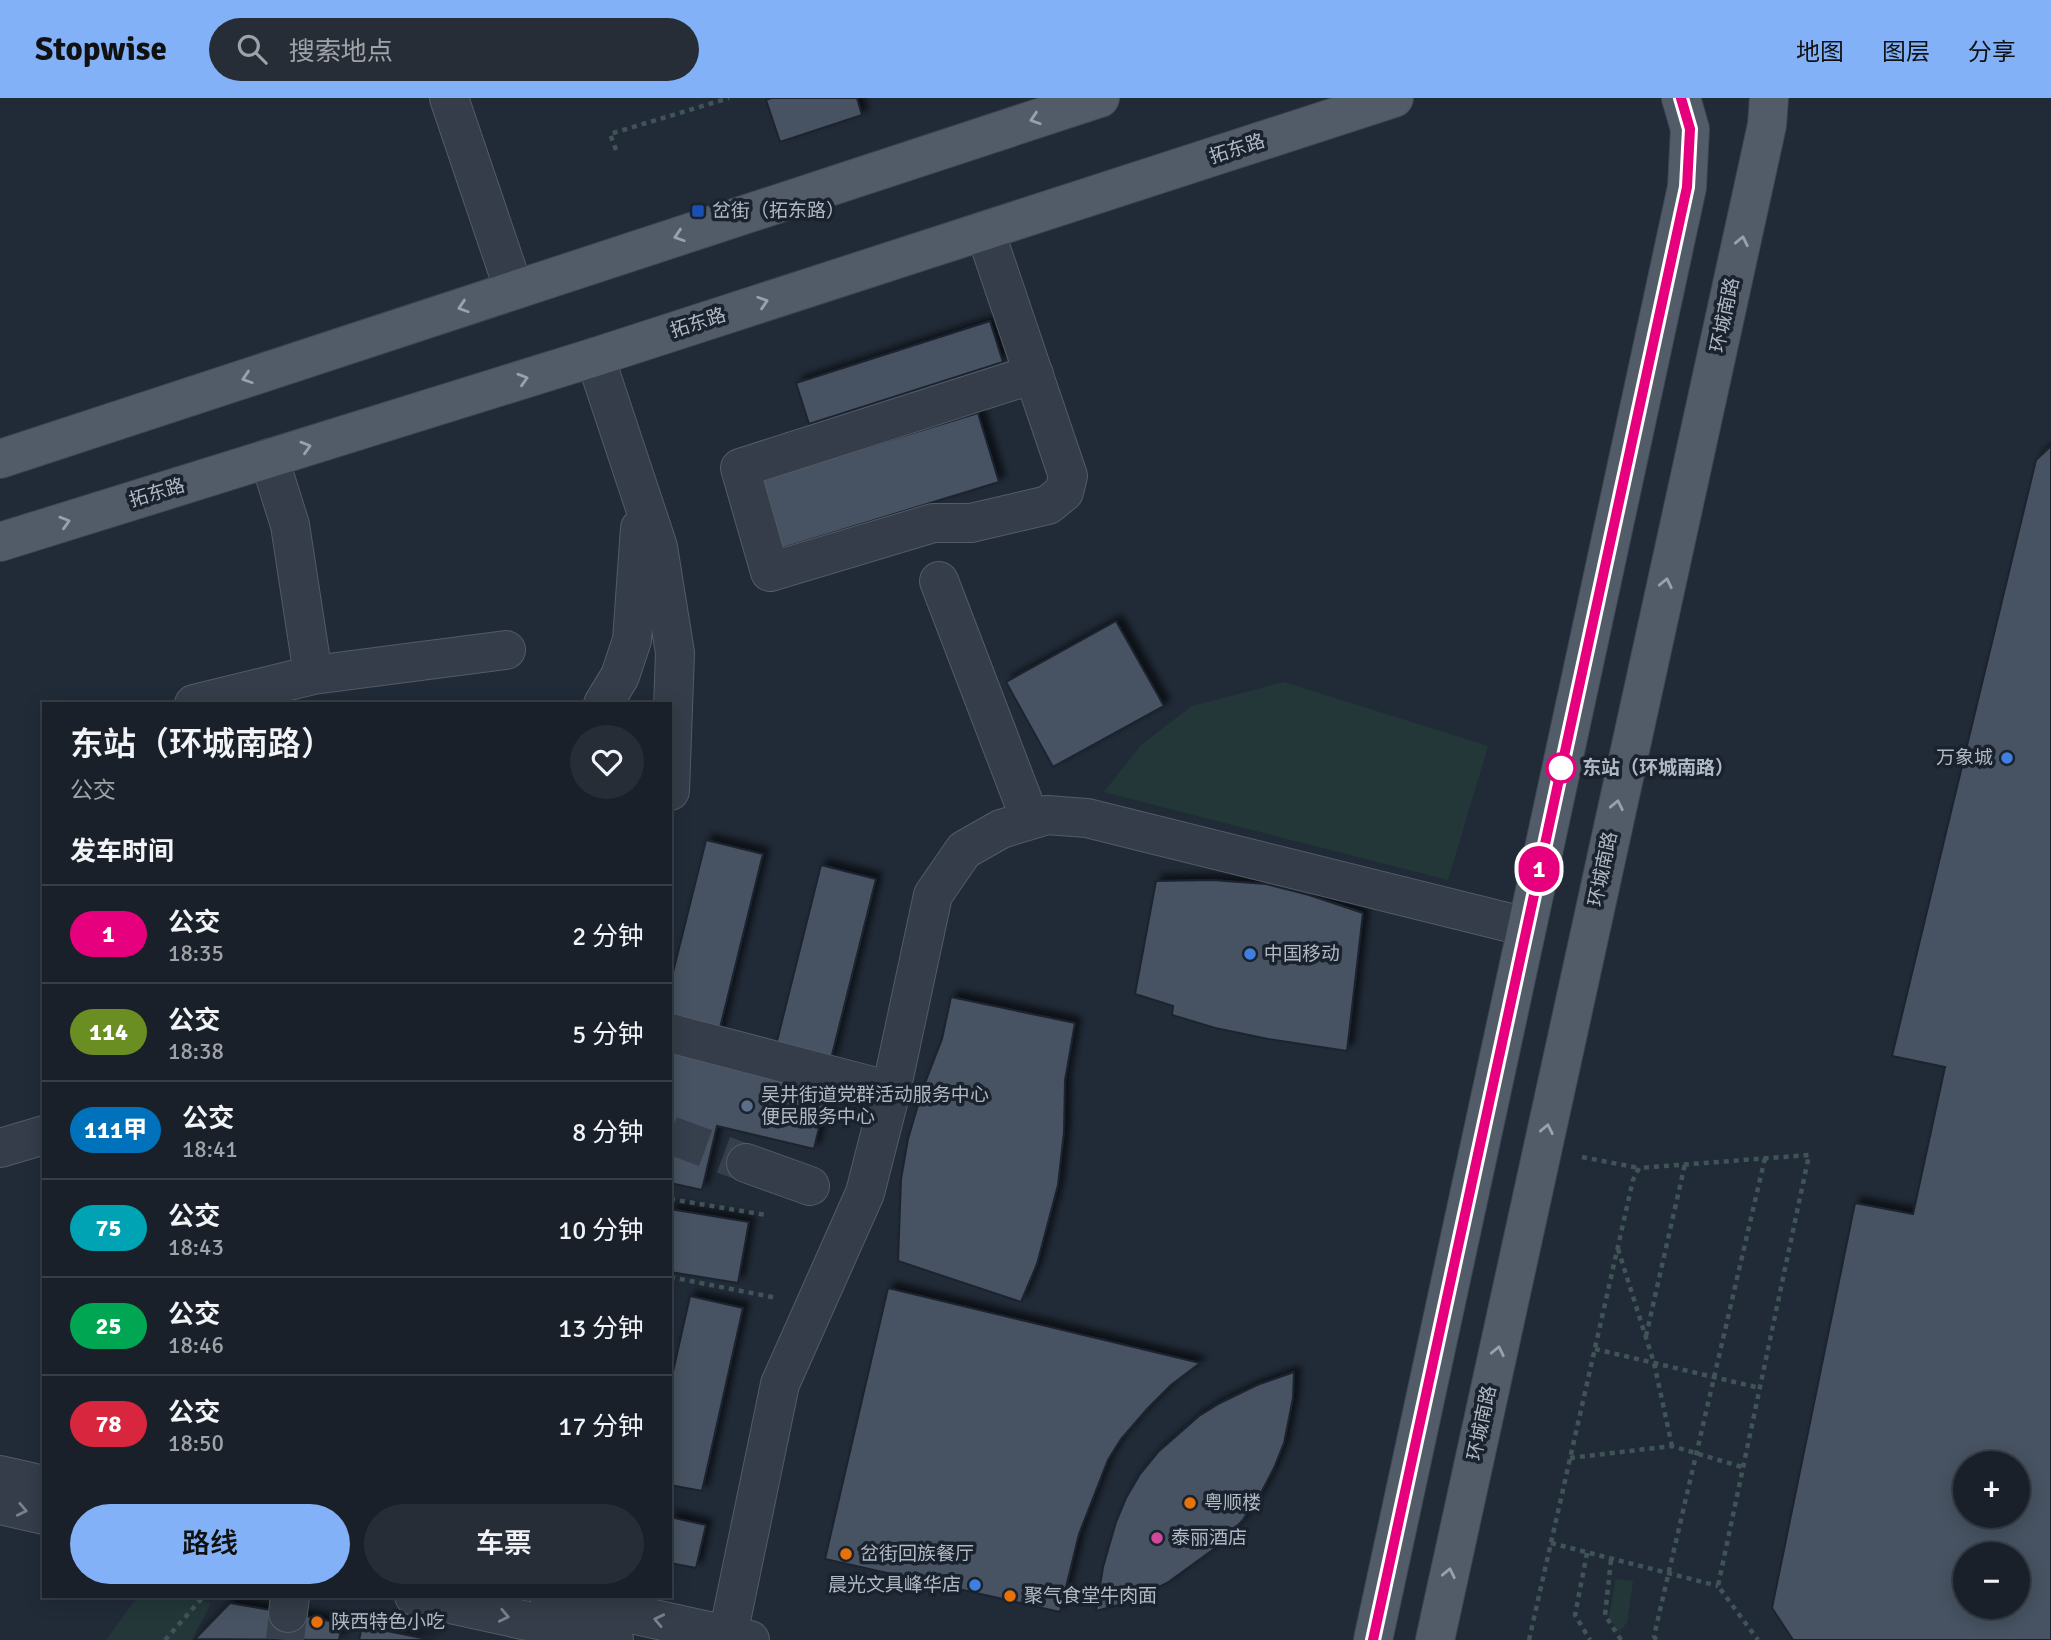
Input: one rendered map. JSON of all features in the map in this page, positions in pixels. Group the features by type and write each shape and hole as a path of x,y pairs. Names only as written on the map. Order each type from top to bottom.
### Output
{"main road":[{"path":"0,459 1100,98"},
{"name":"拓东路","path":"0,542 595,357 1394,98"},
{"path":"1373,1640 1687,187 1690,129 1681,98"},
{"name":"环城南路","path":"1435,1640 1768,125 1769,98"}],"street":[{"path":"449,98 514,290"},
{"path":"985,231 1034,374 1068,476 1064,492 1048,505 971,523 933,523 770,572 740,468 1034,374"},
{"path":"595,357 658,547 675,653 672,736"},
{"path":"269,458 290,525 313,674"},
{"path":"604,702 620,676 632,640 642,499"},
{"path":"939,581 1030,819"},
{"path":"213,701 313,674 506,650"},
{"path":"558,1598 739,1638 780,1384 865,1193 891,1091 933,895 964,850 1001,829 1030,819 1048,815 1087,818 1527,927"},
{"path":"672,1034 891,1091"},
{"path":"0,1148 42,1136"},
{"path":"746,1163 810,1186"},
{"path":"0,1475 42,1485"},
{"path":"0,1506 42,1515"},
{"path":"423,1598 614,1640"}],"path":[{"path":"617,150 610,134 729,98"},
{"path":"1542,1150 1639,1168 1809,1155 1718,1586"},
{"path":"1656,1640 1654,1636 1765,1158"},
{"path":"1645,1336 1685,1164"},
{"path":"1529,1640 1633,1180 1639,1168"},
{"path":"672,1199 779,1217"},
{"path":"1618,1248 1654,1363 1672,1446"},
{"path":"672,1277 815,1306"},
{"path":"1595,1349 1760,1388"},
{"path":"1570,1458 1672,1446 1742,1467"},
{"path":"1551,1543 1718,1586 1758,1640"},
{"path":"1587,1553 1574,1615 1590,1640"},
{"path":"1611,1560 1605,1615 1621,1640"},
{"path":"165,1640 202,1598"}],"green space":[{"path":"1284,682 1488,746 1448,880 1104,792 1141,745 1192,706"},
{"path":"1616,1579 1633,1581 1627,1623 1619,1632 1609,1617"},
{"path":"137,1598 189,1598 211,1603 192,1640 106,1640"}],"building":[{"path":"857,98 862,115 780,142 766,100"},
{"path":"990,321 1003,362 809,424 796,383"},
{"path":"978,413 999,482 773,551 753,482"},
{"name":"万象城","path":"2051,446 2051,1640 1793,1640 1772,1608 1855,1203 1913,1214 1945,1067 1892,1056 2036,460"},
{"path":"1116,621 1164,706 1053,767 1006,682"},
{"path":"706,840 763,854 718,1036 672,1024 672,976"},
{"path":"821,865 876,879 830,1063 775,1049"},
{"name":"中国移动","path":"1212,880 1266,884 1363,913 1347,1051 1215,1028 1172,1015 1173,1006 1135,994 1156,881"},
{"path":"951,997 1075,1023 1065,1080 1064,1132 1058,1185 1037,1264 1021,1302 898,1261 901,1179 908,1139 923,1088 942,1039"},
{"name":"吴井街道党群活动服务中心 便民服务中心","path":"672,1047 829,1085 814,1149 717,1126 702,1190 672,1183"},
{"path":"672,1209 749,1222 738,1283 672,1272"},
{"path":"888,1288 1200,1363 1171,1385 1148,1408 1121,1439 1108,1460 1079,1534 1060,1612 825,1559"},
{"path":"690,1296 743,1308 702,1491 672,1485 672,1376"},
{"path":"1294,1372 1293,1398 1284,1443 1260,1495 1242,1521 1218,1546 1167,1583 1126,1603 1096,1611 1103,1567 1116,1522 1140,1474 1158,1452 1199,1416 1220,1403 1257,1385"},
{"path":"672,1517 706,1525 696,1568 672,1563"},
{"path":"230,1603 342,1625 339,1640 195,1639"},
{"path":"362,1626 432,1640 359,1640"}],"tunnel":[{"path":"672,1136 746,1163"},
{"path":"285,1640 288,1613"}],"bus line":[{"name":"1","path":"1373,1640 1687,187 1690,129 1681,98"}],"place":[{"name":"岔街（拓东路）","path":"698,211"},
{"name":"万象城","path":"2007,758"},
{"name":"东站（环城南路）","path":"1561,768"},
{"name":"中国移动","path":"1250,954"},
{"name":"吴井街道党群活动服务中心 便民服务中心","path":"747,1106"},
{"name":"粤顺楼","path":"1190,1503"},
{"name":"泰丽酒店","path":"1157,1538"},
{"name":"岔街回族餐厅","path":"846,1554"},
{"name":"晨光文具峰华店","path":"975,1585"},
{"name":"聚气食堂牛肉面","path":"1010,1596"},
{"name":"陕西特色小吃","path":"317,1622"}]}
